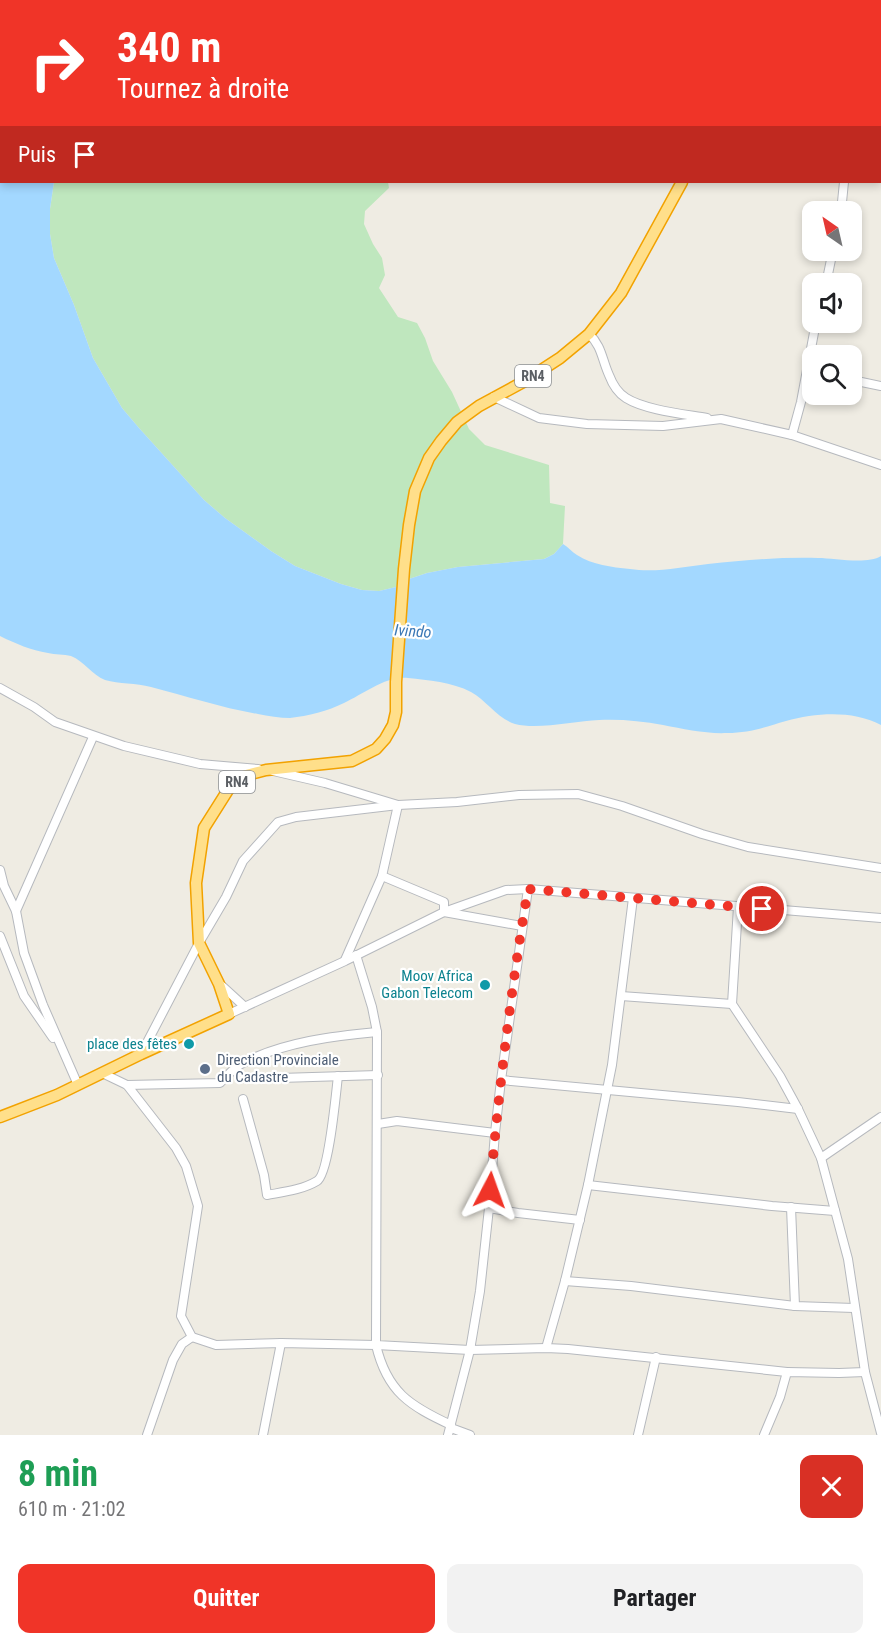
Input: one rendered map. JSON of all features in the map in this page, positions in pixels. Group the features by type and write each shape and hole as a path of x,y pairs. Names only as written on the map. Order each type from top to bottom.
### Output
{"highway":[{"name":"RN4","path":"230,1014 219,984 199,943 196,883 204,828 228,790 242,776 266,770 352,761 376,749 385,739 396,712 404,569 415,491 429,458 458,422 479,406 560,358 589,334 621,293 681,183"},
{"path":"0,1117 57,1095 230,1014"}],"street":[{"path":"842,201 844,183"},
{"path":"589,334 596,339 602,350 609,376 615,387 625,397 648,407 721,419 792,435 881,465"},
{"path":"862,382 881,386"},
{"path":"494,398 539,418 587,424 663,426 721,419"},
{"path":"792,435 802,400"},
{"path":"0,688 55,722 124,746 200,764 266,770 325,783 398,806"},
{"path":"16,911 93,736"},
{"path":"141,1054 243,861 278,822 296,817 519,795 578,794 748,847 881,868"},
{"path":"345,961 382,876 398,806"},
{"path":"0,870 4,886 16,911 24,953 43,1005 78,1084"},
{"path":"382,876 444,902 444,912"},
{"path":"450,1430 470,1350 480,1291 501,1080 528,889"},
{"path":"230,1014 444,912 506,890 528,889 881,918"},
{"path":"546,1348 580,1220 612,1065 633,898"},
{"path":"738,907 732,1004 780,1076 821,1158 848,1259 865,1372 881,1433"},
{"path":"444,912 522,926"},
{"path":"0,936 24,996 64,1054"},
{"path":"356,955 378,1032 376,1346 380,1361 392,1385 408,1402 450,1430 470,1435"},
{"path":"219,984 245,1007"},
{"path":"621,996 732,1004"},
{"path":"102,1073 127,1085 219,1083 243,1063 280,1049 335,1036 378,1032"},
{"path":"280,1078 378,1075"},
{"path":"243,1099 264,1175 267,1195 292,1190 318,1181 322,1176 327,1161 338,1076"},
{"path":"501,1080 798,1109"},
{"path":"127,1085 181,1157 198,1206 181,1316 192,1337 216,1344 281,1343 470,1350 546,1348 656,1357 787,1372 865,1372"},
{"path":"821,1158 881,1117"},
{"path":"378,1124 396,1121 495,1133"},
{"path":"588,1185 835,1211"},
{"path":"791,1207 795,1306"},
{"path":"489,1208 580,1220"},
{"path":"565,1281 631,1286 795,1306 854,1308"},
{"path":"150,1434 173,1360 182,1344 192,1337"},
{"path":"263,1435 281,1343"},
{"path":"638,1435 656,1357"},
{"path":"764,1435 787,1372"}],"green space":[{"path":"54,183 388,183 389,188 365,211 364,224 382,258 385,275 379,288 398,317 417,323 433,361 452,392 469,429 485,445 549,465 550,503 565,506 563,544 554,554 544,559 458,567 427,573 409,579 396,587 379,591 362,590 341,584 295,566 271,551 204,500 122,408 93,358 54,258 50,234 50,209"}],"water":[{"name":"Ivindo","path":"0,183 54,183 50,209 50,234 54,258 93,358 122,408 204,500 271,551 295,566 341,584 362,590 379,591 396,587 409,579 427,573 458,567 544,559 554,554 563,544 589,561 639,570 763,559 818,558 859,561 881,556 881,725 858,717 834,714 798,718 735,733 703,732 647,722 615,720 524,726 503,718 477,696 464,689 440,682 408,678 383,683 325,711 290,718 278,717 231,709 145,686 105,680 71,656 36,650 0,636"}],"place":[{"name":"Moov Africa Gabon Telecom","path":"485,985"},
{"name":"place des fêtes","path":"189,1044"},
{"name":"Direction Provinciale du Cadastre","path":"205,1069"}],"route":[{"path":"490,1190 501,1080 528,889 762,909"}]}
